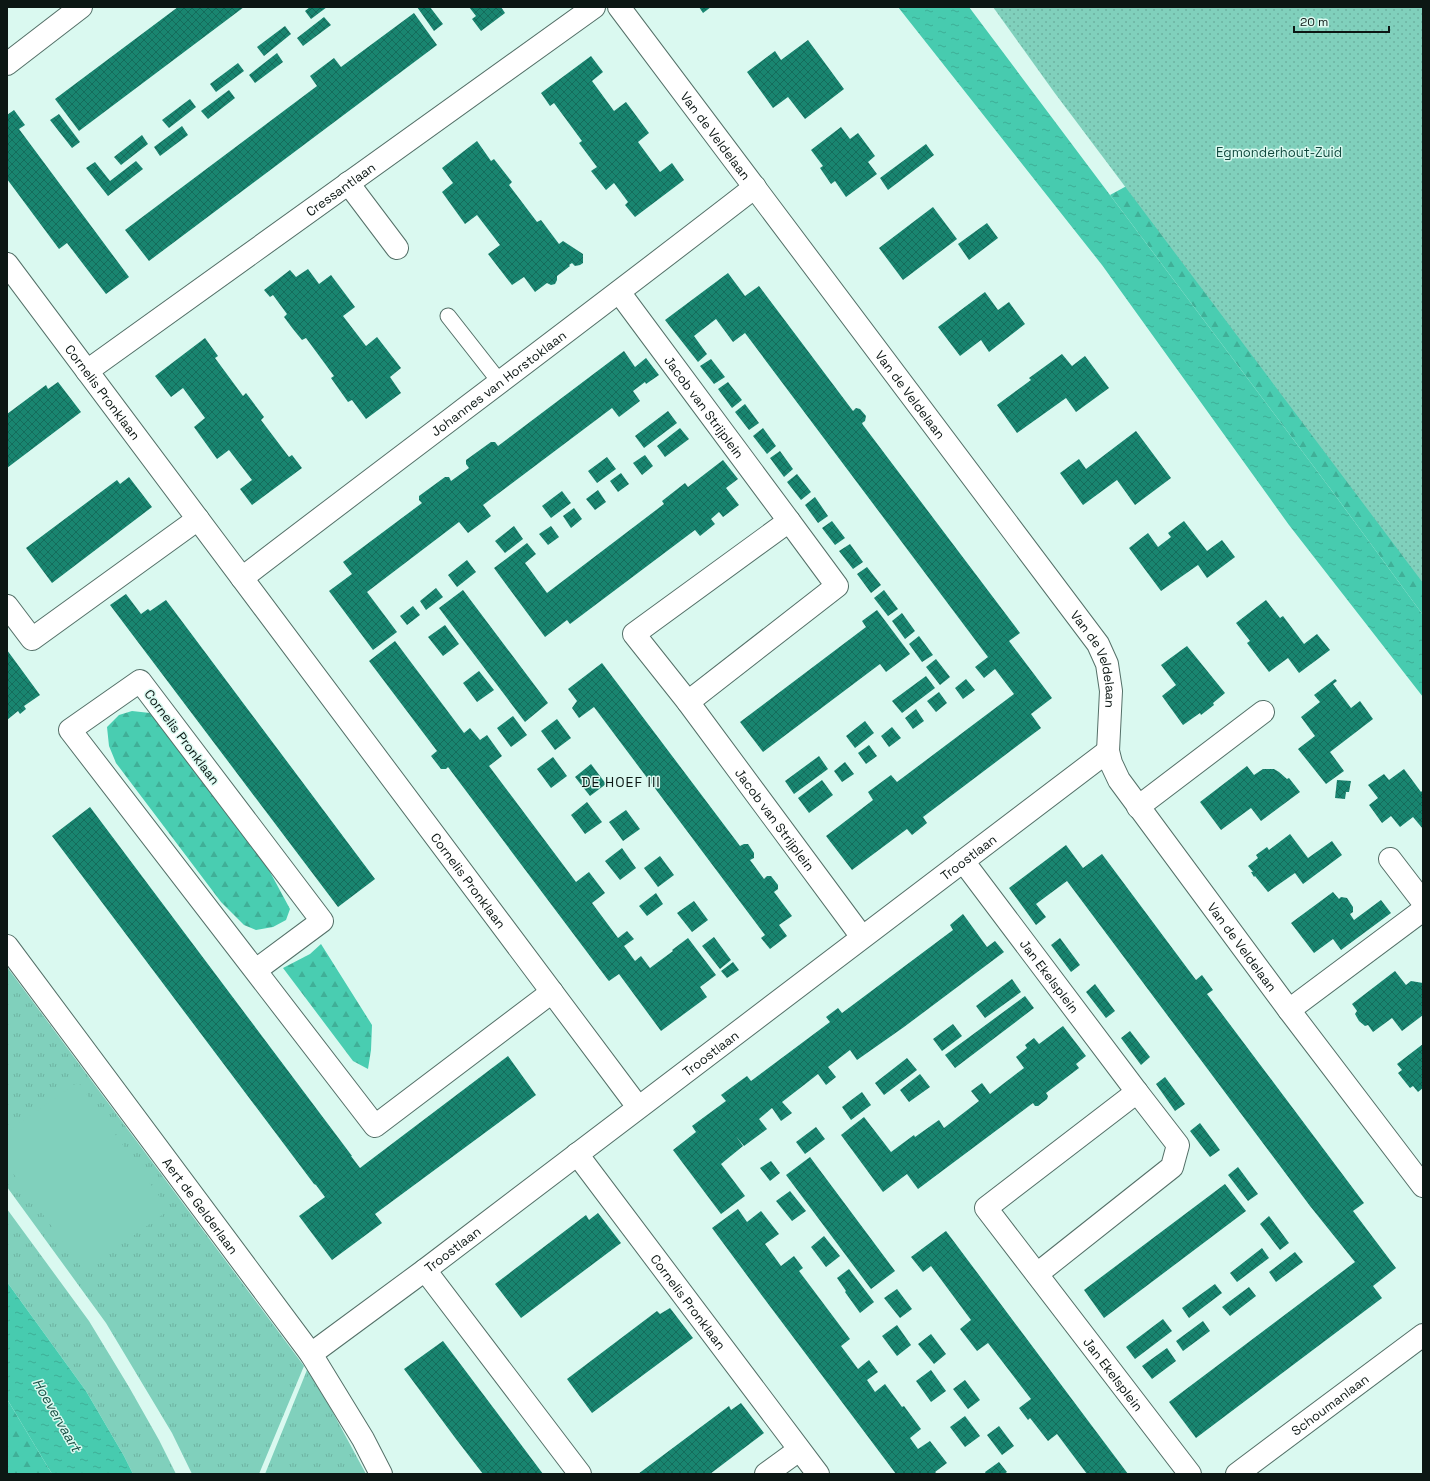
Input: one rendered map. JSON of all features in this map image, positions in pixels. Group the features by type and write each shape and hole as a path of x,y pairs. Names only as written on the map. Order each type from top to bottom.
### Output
{"street":[{"path":"7,64 81,7"},
{"name":"Cressantlaan","path":"87,372 594,7"},
{"name":"Van de Veldelaan","path":"619,7 1098,644 1107,664 1110,691 1108,751 1111,763 1119,780 1289,1010 1423,1186"},
{"path":"348,183 397,248"},
{"name":"Johannes van Horstoklaan","path":"242,578 755,187"},
{"name":"Cornelis Pronklaan","path":"7,264 638,1107"},
{"name":"Jacob van Strijplein","path":"619,292 837,586 688,702"},
{"path":"7,606 32,639 198,519"},
{"name":"Jacob van Strijplein","path":"790,521 634,634 688,702 862,937"},
{"name":"Cornelis Pronklaan","path":"256,970 322,921 140,681 70,730 375,1126 552,992"},
{"path":"1138,807 1263,712"},
{"name":"Troostlaan","path":"311,1354 425,1270 1108,751"},
{"path":"1390,859 1423,902"},
{"name":"Jan Ekelsplein","path":"963,861 1178,1145 1172,1167 1036,1274"},
{"path":"1289,1010 1423,910"},
{"name":"Aert de Gelderlaan","path":"7,946 311,1354 363,1439 381,1474"},
{"name":"Jan Ekelsplein","path":"1137,1092 986,1208 1190,1474"},
{"name":"Cornelis Pronklaan","path":"577,1154 818,1474"},
{"path":"425,1270 580,1474"},
{"name":"Schoumanlaan","path":"1237,1474 1423,1335"},
{"path":"766,1474 799,1450"}],"lane":[{"path":"448,316 499,382"}],"green space":[{"name":"Egmonderhout-Zuid","path":"993,7 1423,7 1423,583 1054,92"},
{"path":"1158,169 1423,364 1423,615 1110,195"},
{"path":"132,711 150,713 255,844 290,909 286,920 273,927 256,930 244,925 221,902 116,763 109,746 107,727 119,715"},
{"path":"321,944 372,1025 371,1050 368,1069 353,1061 283,968 310,954"},
{"path":"7,967 304,1366 259,1474 192,1474 172,1433 106,1323 7,1187"},
{"path":"78,1082 169,1210 84,1271 7,1165 7,1132"},
{"path":"7,1209 89,1321 129,1387 159,1440 176,1474 133,1474 86,1391 7,1282"},
{"path":"307,1370 331,1409 366,1474 265,1474"},
{"path":"7,1399 52,1474 7,1474"}],"water":[{"path":"898,7 969,7 1332,491 1423,615 1423,697 1289,525 1102,265"},
{"name":"Hoevervaart","path":"7,1282 86,1391 133,1474 52,1474 7,1399"}],"building":[{"path":"178,7 244,7 79,131 55,99"},
{"path":"310,7 327,7 311,19 305,11"},
{"path":"417,7 430,7 443,24 434,31"},
{"path":"469,7 501,7 505,13 481,31 472,19 476,16"},
{"path":"699,7 711,7 703,13"},
{"path":"414,13 437,45 149,261 125,230 317,86 310,76 334,58 341,67"},
{"path":"324,17 331,25 303,46 297,38"},
{"path":"285,26 291,34 264,56 257,47"},
{"path":"808,40 844,89 805,119 788,97 773,108 747,72 775,51 781,60"},
{"path":"277,53 283,62 255,83 249,75"},
{"path":"591,56 603,72 592,81 614,111 626,102 649,133 638,142 660,172 672,163 684,180 635,217 625,205 628,202 614,183 606,190 591,171 597,167 579,143 582,141 554,103 550,106 541,93"},
{"path":"238,63 244,71 216,92 210,84"},
{"path":"229,90 235,98 208,119 201,111"},
{"path":"190,99 196,107 169,128 162,120"},
{"path":"14,110 25,125 19,129 129,277 106,294 67,243 59,249 7,179 7,115"},
{"path":"59,114 80,142 72,148 50,120"},
{"path":"182,126 188,135 160,156 154,147"},
{"path":"841,127 850,139 858,133 875,156 868,162 877,174 846,197 835,181 831,184 820,168 823,166 811,150"},
{"path":"142,135 148,144 121,165 114,157"},
{"path":"477,141 491,161 494,159 512,182 509,185 537,222 541,220 559,244 563,241 583,254 583,263 575,266 572,263 569,265 570,266 557,276 555,284 551,285 547,283 535,292 524,277 512,285 488,254 500,245 477,215 465,224 442,192 453,183 442,168"},
{"path":"926,144 934,155 888,190 880,178"},
{"path":"136,161 143,169 108,196 86,168 95,162 110,181"},
{"path":"933,207 957,239 903,280 879,248"},
{"path":"987,223 998,238 969,260 958,244"},
{"path":"308,269 319,284 331,275 355,307 343,316 366,346 377,337 401,368 390,377 401,393 366,419 352,400 348,402 331,378 334,376 306,338 302,340 284,317 287,314 273,295 270,297 264,290 290,270 296,277"},
{"path":"728,273 745,296 759,286 853,411 856,408 860,409 866,416 865,421 862,423 863,425 1020,633 1009,641 1052,698 1031,714 1041,728 923,817 927,823 912,835 907,829 852,870 826,836 873,800 868,792 891,775 897,782 1014,694 995,669 984,678 975,667 988,657 745,333 733,342 716,319 694,336 707,354 698,362 665,320"},
{"path":"985,292 998,310 1009,302 1025,324 989,352 981,340 960,356 938,327"},
{"path":"205,338 218,356 215,358 243,396 246,393 264,417 261,420 289,457 292,455 302,468 252,505 240,489 252,480 229,450 217,459 194,427 205,418 183,388 171,397 155,376"},
{"path":"624,351 635,367 646,358 659,375 646,384 645,382 633,391 640,401 619,417 612,408 483,505 491,516 468,533 459,522 367,592 397,632 373,650 329,591 352,574 343,562 422,503 419,500 419,496 445,477 449,477 451,481 469,468 466,464 466,460 491,442 495,442 498,446"},
{"path":"1062,354 1072,366 1085,356 1109,388 1076,412 1066,398 1017,433 997,405 1031,380 1029,378"},
{"path":"711,359 725,377 714,384 700,366"},
{"path":"58,382 81,412 7,468 7,414 46,385 48,389"},
{"path":"728,382 742,400 732,408 718,389"},
{"path":"745,404 759,423 749,430 735,412"},
{"path":"668,411 677,423 644,448 635,436"},
{"path":"680,428 689,439 665,457 657,446"},
{"path":"763,428 776,446 767,454 753,436"},
{"path":"1136,431 1171,478 1135,505 1117,480 1083,505 1060,473 1079,459 1086,469"},
{"path":"780,451 793,469 784,477 770,458"},
{"path":"645,455 653,466 642,475 633,463"},
{"path":"607,457 616,469 597,483 588,471"},
{"path":"723,460 738,479 726,488 739,505 723,517 719,512 711,519 715,524 700,536 695,530 570,624 567,620 545,637 494,568 527,543 536,554 525,563 547,593 664,504 662,501 685,483 688,487"},
{"path":"621,473 629,484 618,492 610,481"},
{"path":"797,474 811,492 801,500 787,482"},
{"path":"129,477 152,507 52,583 26,548 117,480 120,484"},
{"path":"598,490 606,502 595,510 586,499"},
{"path":"562,491 571,503 551,518 542,506"},
{"path":"815,497 828,516 818,523 805,505"},
{"path":"574,508 582,519 571,528 563,516"},
{"path":"832,521 845,538 835,545 822,528"},
{"path":"1184,521 1207,551 1222,540 1235,557 1207,578 1198,565 1161,591 1129,548 1148,533 1158,547 1171,537 1168,533"},
{"path":"514,526 523,539 505,553 495,541"},
{"path":"551,526 559,537 548,545 539,534"},
{"path":"850,544 863,562 853,569 839,551"},
{"path":"467,560 476,572 457,587 448,575"},
{"path":"867,567 881,585 871,593 857,574"},
{"path":"436,588 443,597 426,610 420,601"},
{"path":"463,590 548,703 525,722 439,608"},
{"path":"884,590 898,609 888,616 874,598"},
{"path":"126,594 141,614 148,609 150,611 166,600 375,879 338,907 110,605"},
{"path":"1266,600 1280,618 1283,616 1304,644 1317,634 1330,650 1299,673 1288,658 1269,672 1247,643 1250,641 1236,623"},
{"path":"413,606 420,615 407,625 400,616"},
{"path":"877,610 910,654 886,672 880,664 763,752 740,722 866,627 862,621"},
{"path":"902,613 915,631 905,639 892,621"},
{"path":"445,625 459,644 443,656 428,637"},
{"path":"919,636 933,655 922,662 909,644"},
{"path":"395,641 464,733 470,728 480,740 487,735 502,756 489,766 576,882 589,872 605,893 592,903 618,938 627,931 634,939 624,946 635,961 641,956 650,968 688,938 716,975 700,987 707,997 661,1031 619,974 609,981 608,980 448,767 446,769 441,769 431,756 437,751 369,661"},
{"path":"1187,646 1225,693 1213,703 1214,705 1201,715 1200,713 1183,725 1162,696 1176,685 1161,665"},
{"path":"7,650 40,695 24,706 26,709 20,714 18,711 7,720"},
{"path":"936,659 950,677 940,685 926,667"},
{"path":"602,663 740,846 748,844 754,853 754,858 750,860 764,879 767,876 771,876 778,885 778,889 774,892 792,916 779,925 787,936 770,949 761,938 765,935 594,707 579,718 572,708 577,701 568,689"},
{"path":"479,671 494,690 477,702 463,683"},
{"path":"926,676 935,688 902,713 892,701"},
{"path":"966,679 975,690 963,699 955,688"},
{"path":"1335,679 1337,681 1333,684 1351,708 1360,701 1373,719 1330,752 1344,771 1326,784 1298,749 1315,736 1301,717 1320,702 1314,695"},
{"path":"939,692 947,703 936,712 927,701"},
{"path":"916,709 924,721 913,729 905,718"},
{"path":"513,716 527,735 511,747 497,728"},
{"path":"557,719 571,738 555,750 541,731"},
{"path":"865,721 874,733 855,748 846,736"},
{"path":"892,727 901,738 889,747 881,736"},
{"path":"869,745 877,756 866,764 858,753"},
{"path":"819,756 828,769 794,794 785,781"},
{"path":"553,757 567,776 551,788 537,769"},
{"path":"845,762 854,774 842,782 834,771"},
{"path":"591,764 606,784 590,796 575,777"},
{"path":"1247,766 1254,775 1263,769 1274,769 1287,779 1289,778 1300,792 1261,821 1251,808 1221,830 1200,802"},
{"path":"1404,769 1421,792 1423,790 1423,829 1413,817 1400,827 1391,816 1382,823 1369,805 1378,798 1368,785 1384,774 1389,780"},
{"path":"822,780 833,795 809,813 798,798"},
{"path":"1337,780 1351,781 1349,792 1346,792 1345,799 1335,798"},
{"path":"587,802 602,822 585,834 571,815"},
{"path":"90,807 360,1168 508,1056 536,1095 375,1214 382,1223 332,1260 299,1216 325,1197 52,836"},
{"path":"626,810 640,829 623,841 609,822"},
{"path":"1290,834 1308,858 1332,841 1342,855 1303,884 1295,873 1268,892 1255,876 1254,877 1251,872 1253,872 1248,866 1258,858 1256,855 1267,847 1269,850"},
{"path":"1066,845 1083,868 1102,854 1196,980 1202,975 1213,990 1207,994 1364,1203 1353,1211 1396,1268 1373,1286 1382,1298 1196,1438 1169,1402 1355,1262 1310,1206 1067,881 1036,904 1046,917 1036,925 1009,888"},
{"path":"622,848 636,868 620,880 605,861"},
{"path":"660,856 674,875 658,887 644,868"},
{"path":"1333,892 1339,899 1341,897 1347,898 1353,907 1353,912 1350,914 1354,920 1381,900 1391,913 1341,950 1333,939 1314,953 1291,923"},
{"path":"656,893 663,904 647,916 639,906"},
{"path":"694,901 708,920 692,932 677,913"},
{"path":"963,914 987,947 995,941 1004,952 904,1027 857,1060 850,1050 828,1067 836,1077 826,1085 818,1074 782,1102 792,1113 781,1121 772,1108 759,1119 767,1129 744,1146 736,1136 743,1146 721,1164 745,1196 721,1214 673,1150 696,1132 692,1126 726,1101 721,1095 747,1076 751,1081 830,1022 826,1017 838,1008 842,1013 953,930 950,925"},
{"path":"714,937 731,960 720,969 702,946"},
{"path":"1060,938 1080,965 1071,972 1051,945"},
{"path":"733,962 739,970 727,978 721,971"},
{"path":"1395,971 1406,985 1411,981 1423,983 1423,1015 1402,1031 1392,1018 1373,1032 1368,1025 1365,1026 1359,1021 1355,1014 1357,1011 1352,1004"},
{"path":"1012,979 1021,992 985,1018 976,1006"},
{"path":"1095,984 1115,1011 1106,1018 1086,992"},
{"path":"1025,996 1034,1008 955,1068 945,1055"},
{"path":"953,1024 962,1036 942,1051 933,1039"},
{"path":"1063,1026 1086,1056 1076,1064 1079,1068 1046,1093 1048,1096 1047,1099 1038,1106 1035,1106 1033,1103 918,1189 907,1174 883,1192 841,1135 864,1117 891,1152 914,1135 915,1137 939,1120 944,1128 979,1101 971,1091 982,1083 990,1094 1024,1068 1016,1057 1027,1048 1025,1045 1034,1038 1039,1044"},
{"path":"1130,1031 1150,1057 1141,1065 1121,1038"},
{"path":"1423,1044 1423,1088 1418,1092 1413,1086 1410,1088 1398,1073 1402,1070 1397,1064"},
{"path":"907,1058 917,1070 884,1095 875,1083"},
{"path":"920,1074 930,1087 909,1102 900,1090"},
{"path":"1165,1077 1185,1104 1175,1111 1156,1084"},
{"path":"862,1092 871,1105 851,1120 842,1107"},
{"path":"1200,1123 1220,1150 1210,1157 1190,1131"},
{"path":"816,1127 825,1139 805,1154 796,1142"},
{"path":"810,1157 895,1271 871,1289 786,1175"},
{"path":"771,1161 780,1173 770,1181 760,1168"},
{"path":"1238,1167 1258,1194 1248,1201 1228,1175"},
{"path":"1225,1184 1246,1211 1104,1318 1084,1290"},
{"path":"790,1191 806,1211 792,1221 776,1201"},
{"path":"738,1209 747,1222 761,1211 779,1234 765,1244 781,1266 794,1256 803,1268 799,1271 850,1339 841,1346 858,1369 869,1360 878,1372 867,1380 875,1392 885,1384 902,1407 904,1406 921,1429 910,1438 918,1449 930,1441 947,1463 935,1472 937,1474 896,1474 763,1297 712,1228"},
{"path":"598,1213 621,1243 521,1318 495,1284 586,1215 589,1220"},
{"path":"1269,1216 1289,1243 1280,1250 1260,1224"},
{"path":"946,1231 1128,1474 1087,1474 1057,1434 1048,1441 1030,1418 1028,1420 1019,1408 1031,1399 988,1343 977,1351 960,1329 971,1320 931,1266 923,1272 911,1257"},
{"path":"824,1236 840,1256 826,1267 811,1247"},
{"path":"1262,1248 1269,1258 1237,1282 1230,1273"},
{"path":"1295,1252 1303,1262 1276,1282 1269,1272"},
{"path":"849,1269 874,1302 860,1313 837,1278"},
{"path":"1215,1284 1222,1293 1189,1318 1182,1308"},
{"path":"1249,1287 1256,1296 1230,1316 1222,1307"},
{"path":"897,1289 912,1309 900,1318 884,1298"},
{"path":"670,1308 693,1338 592,1413 567,1379 657,1311 660,1314"},
{"path":"1163,1319 1172,1331 1135,1359 1126,1347"},
{"path":"1203,1321 1210,1331 1183,1351 1176,1341"},
{"path":"897,1325 911,1345 897,1356 882,1336"},
{"path":"931,1334 946,1354 934,1364 918,1344"},
{"path":"443,1341 543,1474 483,1474 456,1439 404,1369"},
{"path":"1167,1348 1176,1361 1152,1379 1142,1366"},
{"path":"931,1370 946,1391 931,1402 916,1381"},
{"path":"965,1380 980,1400 968,1409 953,1389"},
{"path":"741,1403 764,1433 710,1474 638,1474 729,1406 731,1410"},
{"path":"965,1416 980,1436 965,1447 950,1427"},
{"path":"999,1426 1014,1446 1002,1455 987,1435"},
{"path":"999,1462 1007,1472 1004,1474 986,1474 985,1472"}],"district":[{"name":"DE HOEF III","path":"621,782"}]}
